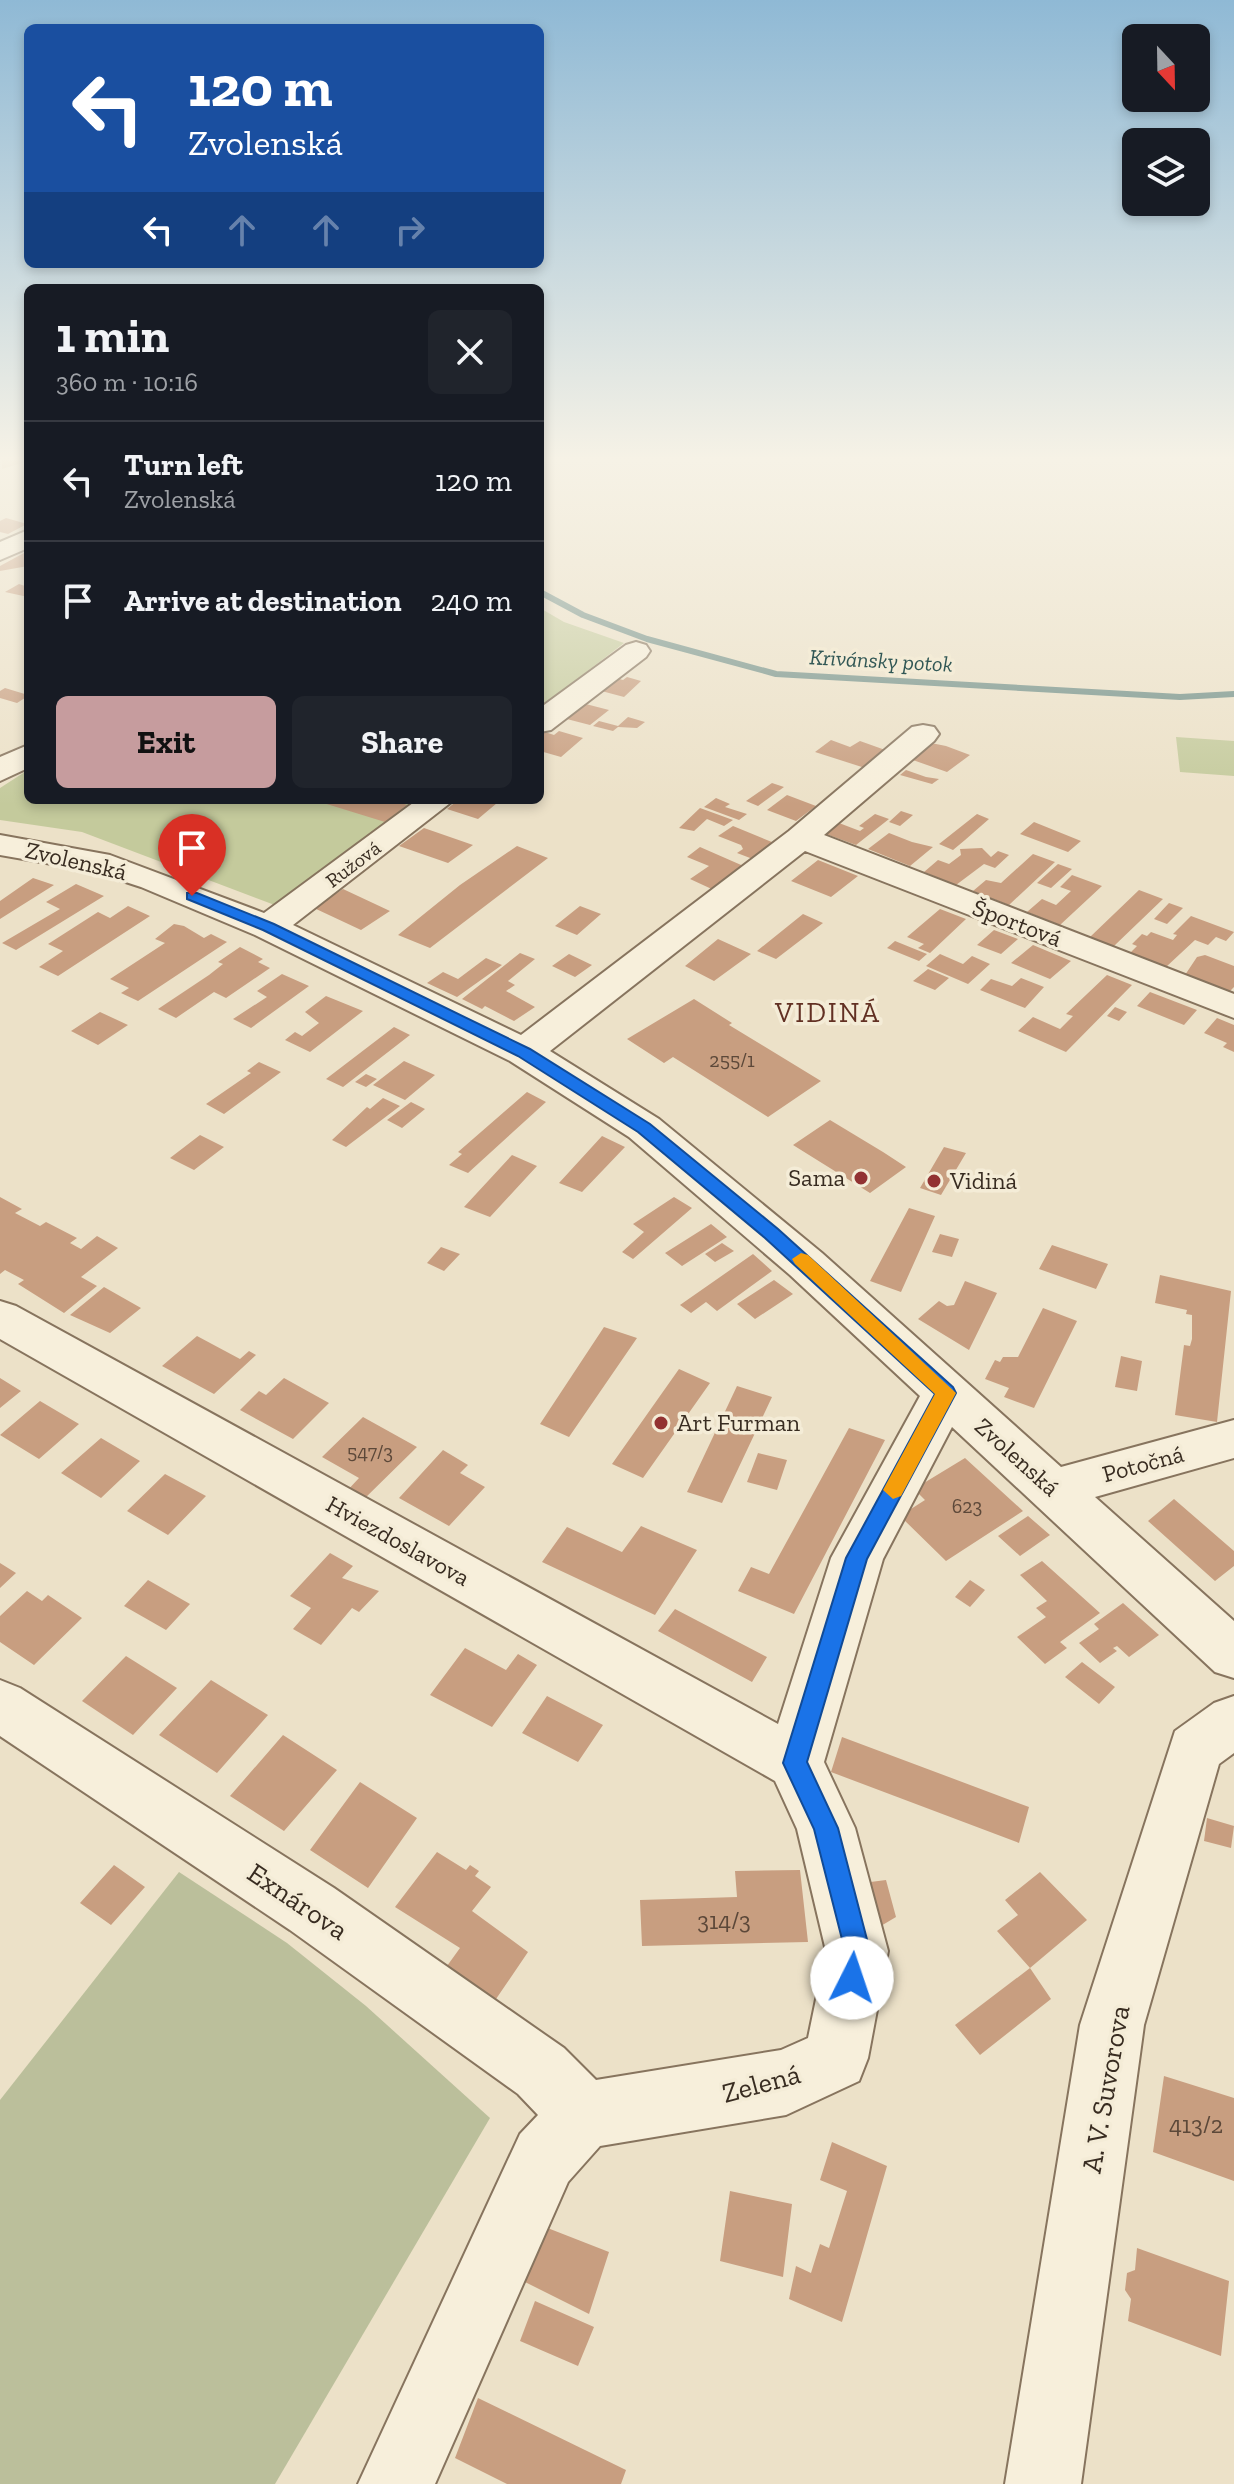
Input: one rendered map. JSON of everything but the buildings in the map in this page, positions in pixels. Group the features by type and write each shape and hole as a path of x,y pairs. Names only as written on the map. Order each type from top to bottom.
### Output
{"street":[{"path":"544,720 636,651"},
{"path":"524,1052 801,838 923,734"},
{"path":"0,771 24,756"},
{"name":"Ružová","path":"268,927 433,804"},
{"name":"Športová","path":"801,838 1234,1007"},
{"name":"Zvolenská","path":"0,845 98,862 153,880 268,927 524,1052 644,1128 775,1236 1234,1655"},
{"name":"Hviezdoslavova","path":"0,1318 795,1763"},
{"path":"795,1763 857,1558 946,1393"},
{"name":"Potočná","path":"1052,1489 1234,1439"},
{"name":"Exnárova","path":"0,1705 312,1909 541,2071 583,2115"},
{"name":"A. V. Suvorova","path":"1043,2484 1112,2025 1195,1749 1234,1721"},
{"name":"Zelená","path":"583,2115 658,2106 786,2082 836,2058 857,1951 826,1828 795,1763"},
{"path":"396,2484 544,2158 583,2115"}],"green space":[{"path":"544,610 564,622 624,643 544,705"},
{"path":"1176,737 1234,741 1234,776 1180,772"},
{"path":"24,773 24,804 416,804 280,907 82,832 0,820 0,788"},
{"path":"179,1872 287,1943 366,2006 490,2118 275,2484 0,2484 0,2100"}],"waterway":[{"name":"Krivánsky potok","path":"544,594 583,615 647,639 776,674 1180,697 1234,694"}],"slow traffic":[{"path":"801,1259 946,1393 893,1490"}],"place":[{"name":"Sama","path":"861,1178"},
{"name":"Vidiná","path":"934,1181"},
{"name":"Art Furman","path":"661,1423"}],"district":[{"name":"VIDINÁ","path":"828,1012"}],"route":[{"path":"192,896 268,927 524,1052 644,1128 772,1233 946,1393 857,1558 795,1763 826,1828 857,1951 852,1978"}]}
